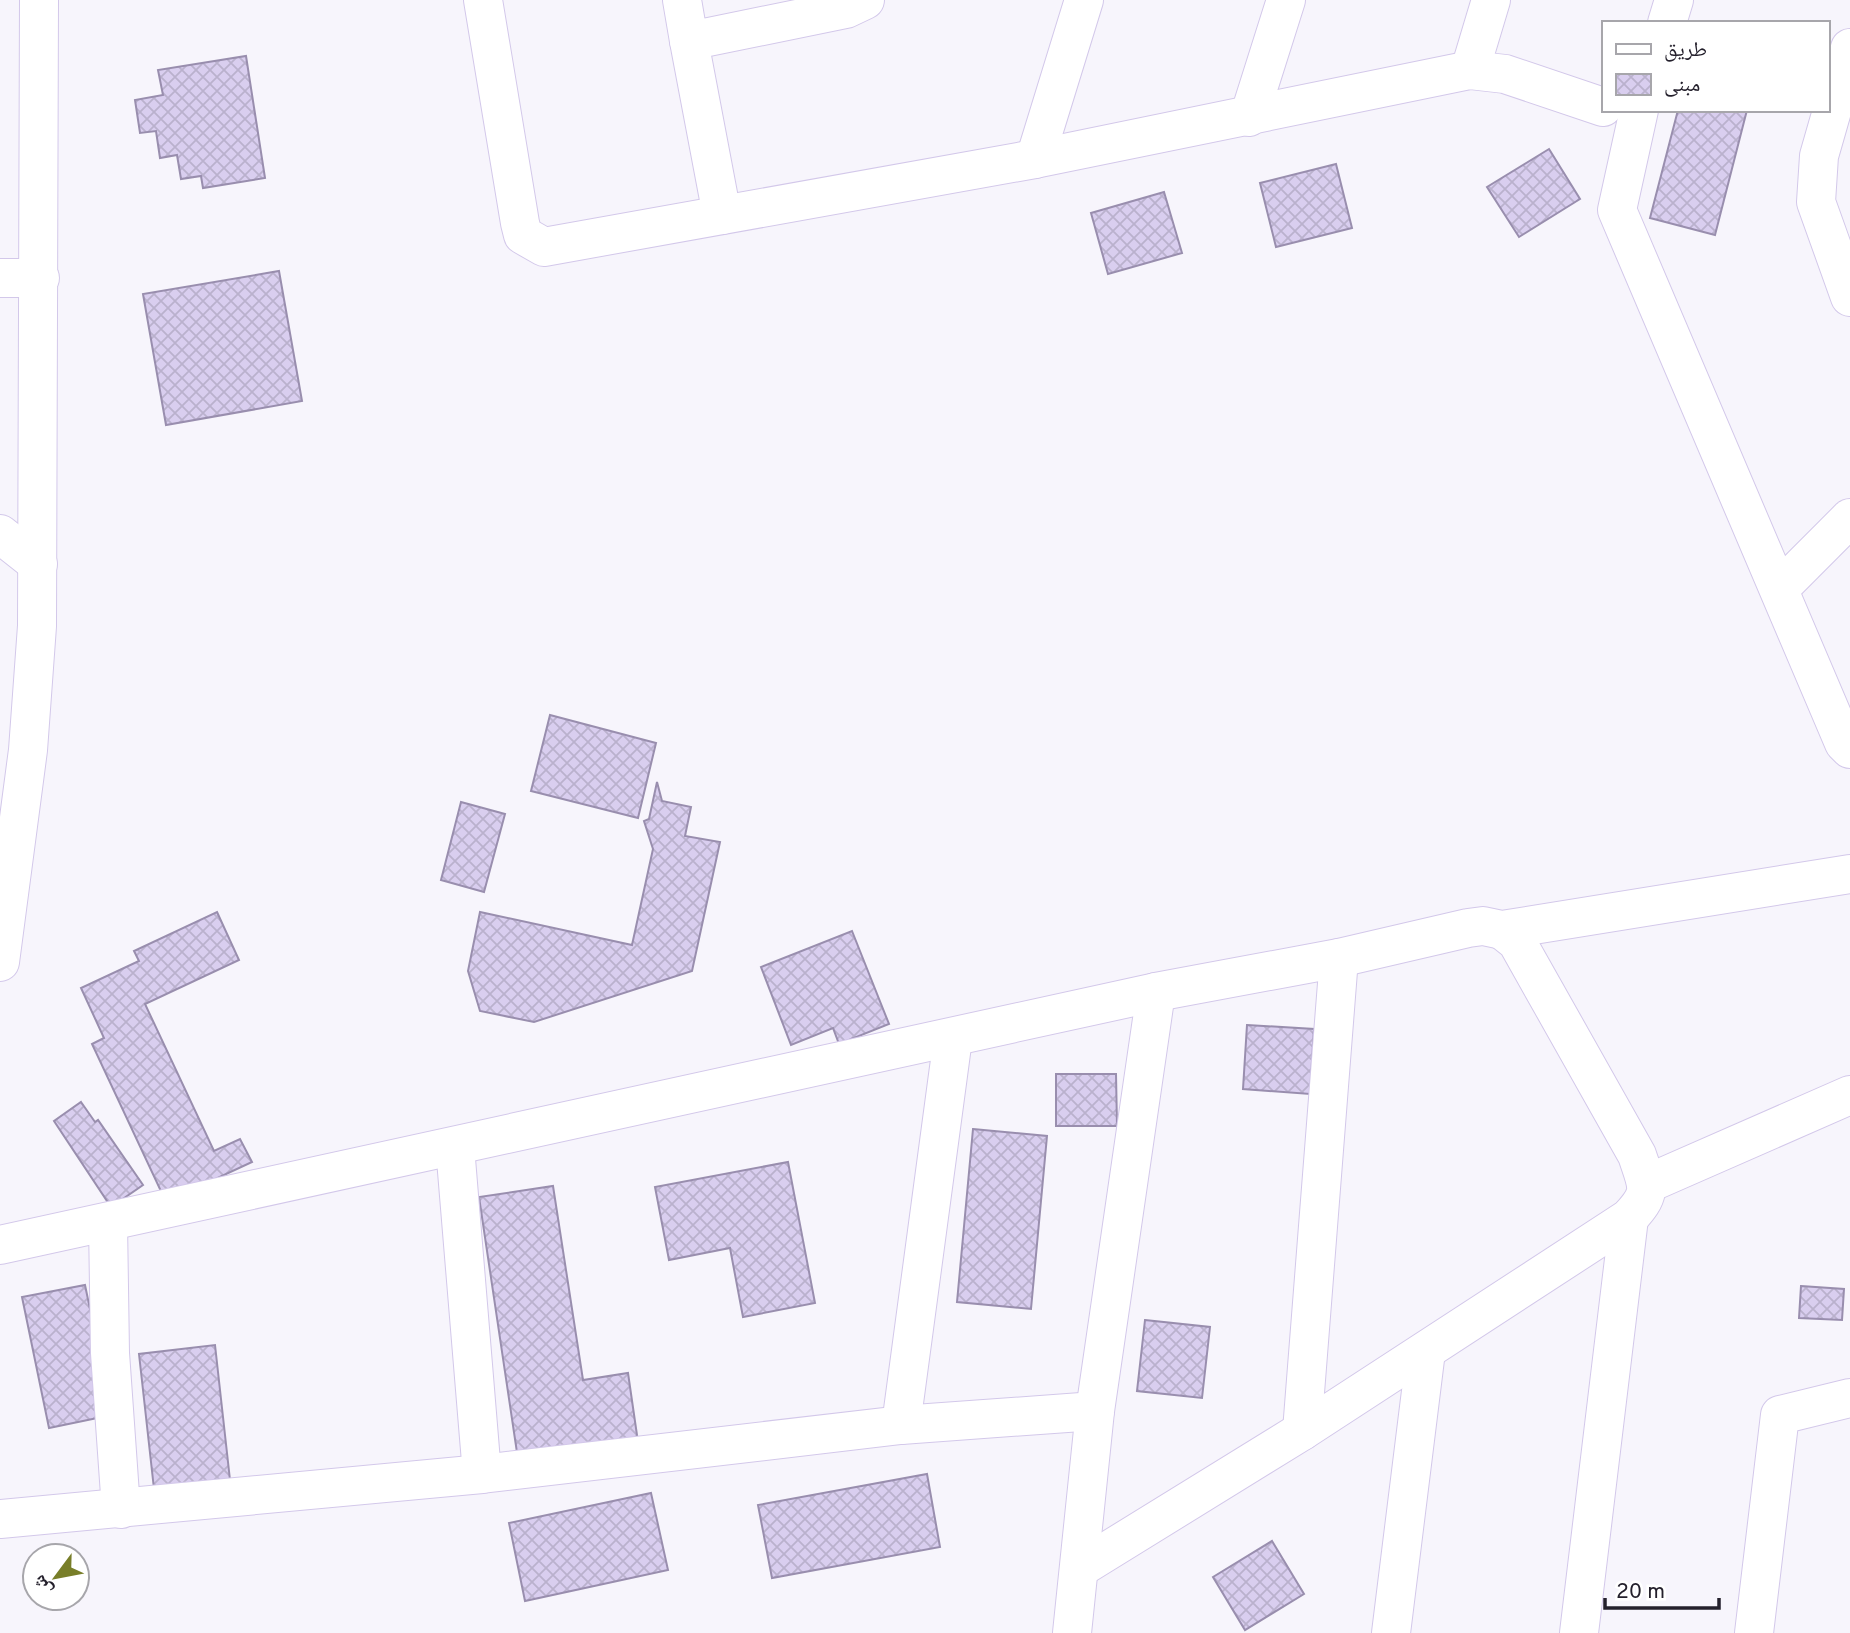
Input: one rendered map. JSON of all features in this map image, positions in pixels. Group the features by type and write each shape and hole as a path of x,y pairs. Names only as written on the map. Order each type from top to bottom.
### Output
{"street":[{"path":"0,962 10,802 33,688 38,564 39,0"},
{"path":"483,0 523,235 544,247 1035,159 1471,70 1505,74 1602,104"},
{"path":"682,0 722,215"},
{"path":"689,41 846,9 865,0"},
{"path":"1035,159 1084,0"},
{"path":"1249,117 1286,0"},
{"path":"1471,70 1491,0"},
{"path":"1668,21 1674,0"},
{"path":"1850,48 1819,156 1816,202 1850,297"},
{"path":"1623,112 1617,210 1848,749"},
{"path":"0,278 40,278"},
{"path":"1779,589 1850,518"},
{"path":"0,534 38,564"},
{"path":"0,1245 1157,992 1339,958 1468,928 1483,926 1502,930 1850,874"},
{"path":"1080,1568 1426,1351 1629,1218 1645,1201 1647,1184 1637,1155 1517,942 1502,930"},
{"path":"1302,1431 1339,958"},
{"path":"1072,1633 1095,1411 1157,992"},
{"path":"901,1425 953,1038"},
{"path":"1647,1184 1850,1095"},
{"path":"455,1147 482,1474"},
{"path":"1579,1633 1629,1218"},
{"path":"108,1222 110,1353 121,1509"},
{"path":"1385,1629 1426,1351"},
{"path":"1754,1633 1780,1415 1850,1398"},
{"path":"0,1519 482,1474 901,1425 1095,1411"}],"building":[{"path":"246,56 265,178 203,188 201,176 181,179 177,155 160,158 156,131 140,133 135,100 163,95 158,70"},
{"path":"1677,112 1746,112 1715,235 1650,218"},
{"path":"1549,149 1580,199 1519,237 1487,187"},
{"path":"1336,164 1352,228 1276,247 1260,183"},
{"path":"1164,192 1182,253 1108,274 1091,213"},
{"path":"279,271 302,401 166,425 143,294"},
{"path":"550,715 656,743 638,818 531,791"},
{"path":"657,782 662,801 691,807 685,836 720,842 692,971 534,1022 480,1011 468,971 480,912 632,945 653,849 644,821 649,819"},
{"path":"461,802 505,814 484,892 441,880"},
{"path":"217,912 239,960 145,1004 214,1151 240,1139 252,1162 166,1202 92,1044 104,1038 81,988 139,961 134,951"},
{"path":"852,931 889,1024 839,1044 833,1028 791,1045 761,967"},
{"path":"1247,1025 1314,1029 1310,1094 1243,1089"},
{"path":"1056,1074 1116,1074 1117,1126 1056,1126"},
{"path":"81,1102 95,1122 98,1120 143,1185 111,1207 54,1121"},
{"path":"973,1129 1047,1136 1031,1309 957,1302"},
{"path":"788,1162 815,1303 743,1317 730,1248 669,1260 655,1187"},
{"path":"553,1186 583,1380 628,1373 639,1449 519,1466 479,1197"},
{"path":"85,1285 112,1415 49,1428 22,1297"},
{"path":"1801,1286 1844,1289 1842,1320 1799,1318"},
{"path":"1145,1320 1210,1327 1202,1398 1137,1391"},
{"path":"215,1345 231,1489 155,1498 139,1354"},
{"path":"927,1474 940,1547 772,1578 758,1505"},
{"path":"651,1493 668,1570 525,1601 509,1523"},
{"path":"1272,1541 1304,1594 1245,1630 1213,1577"}]}
